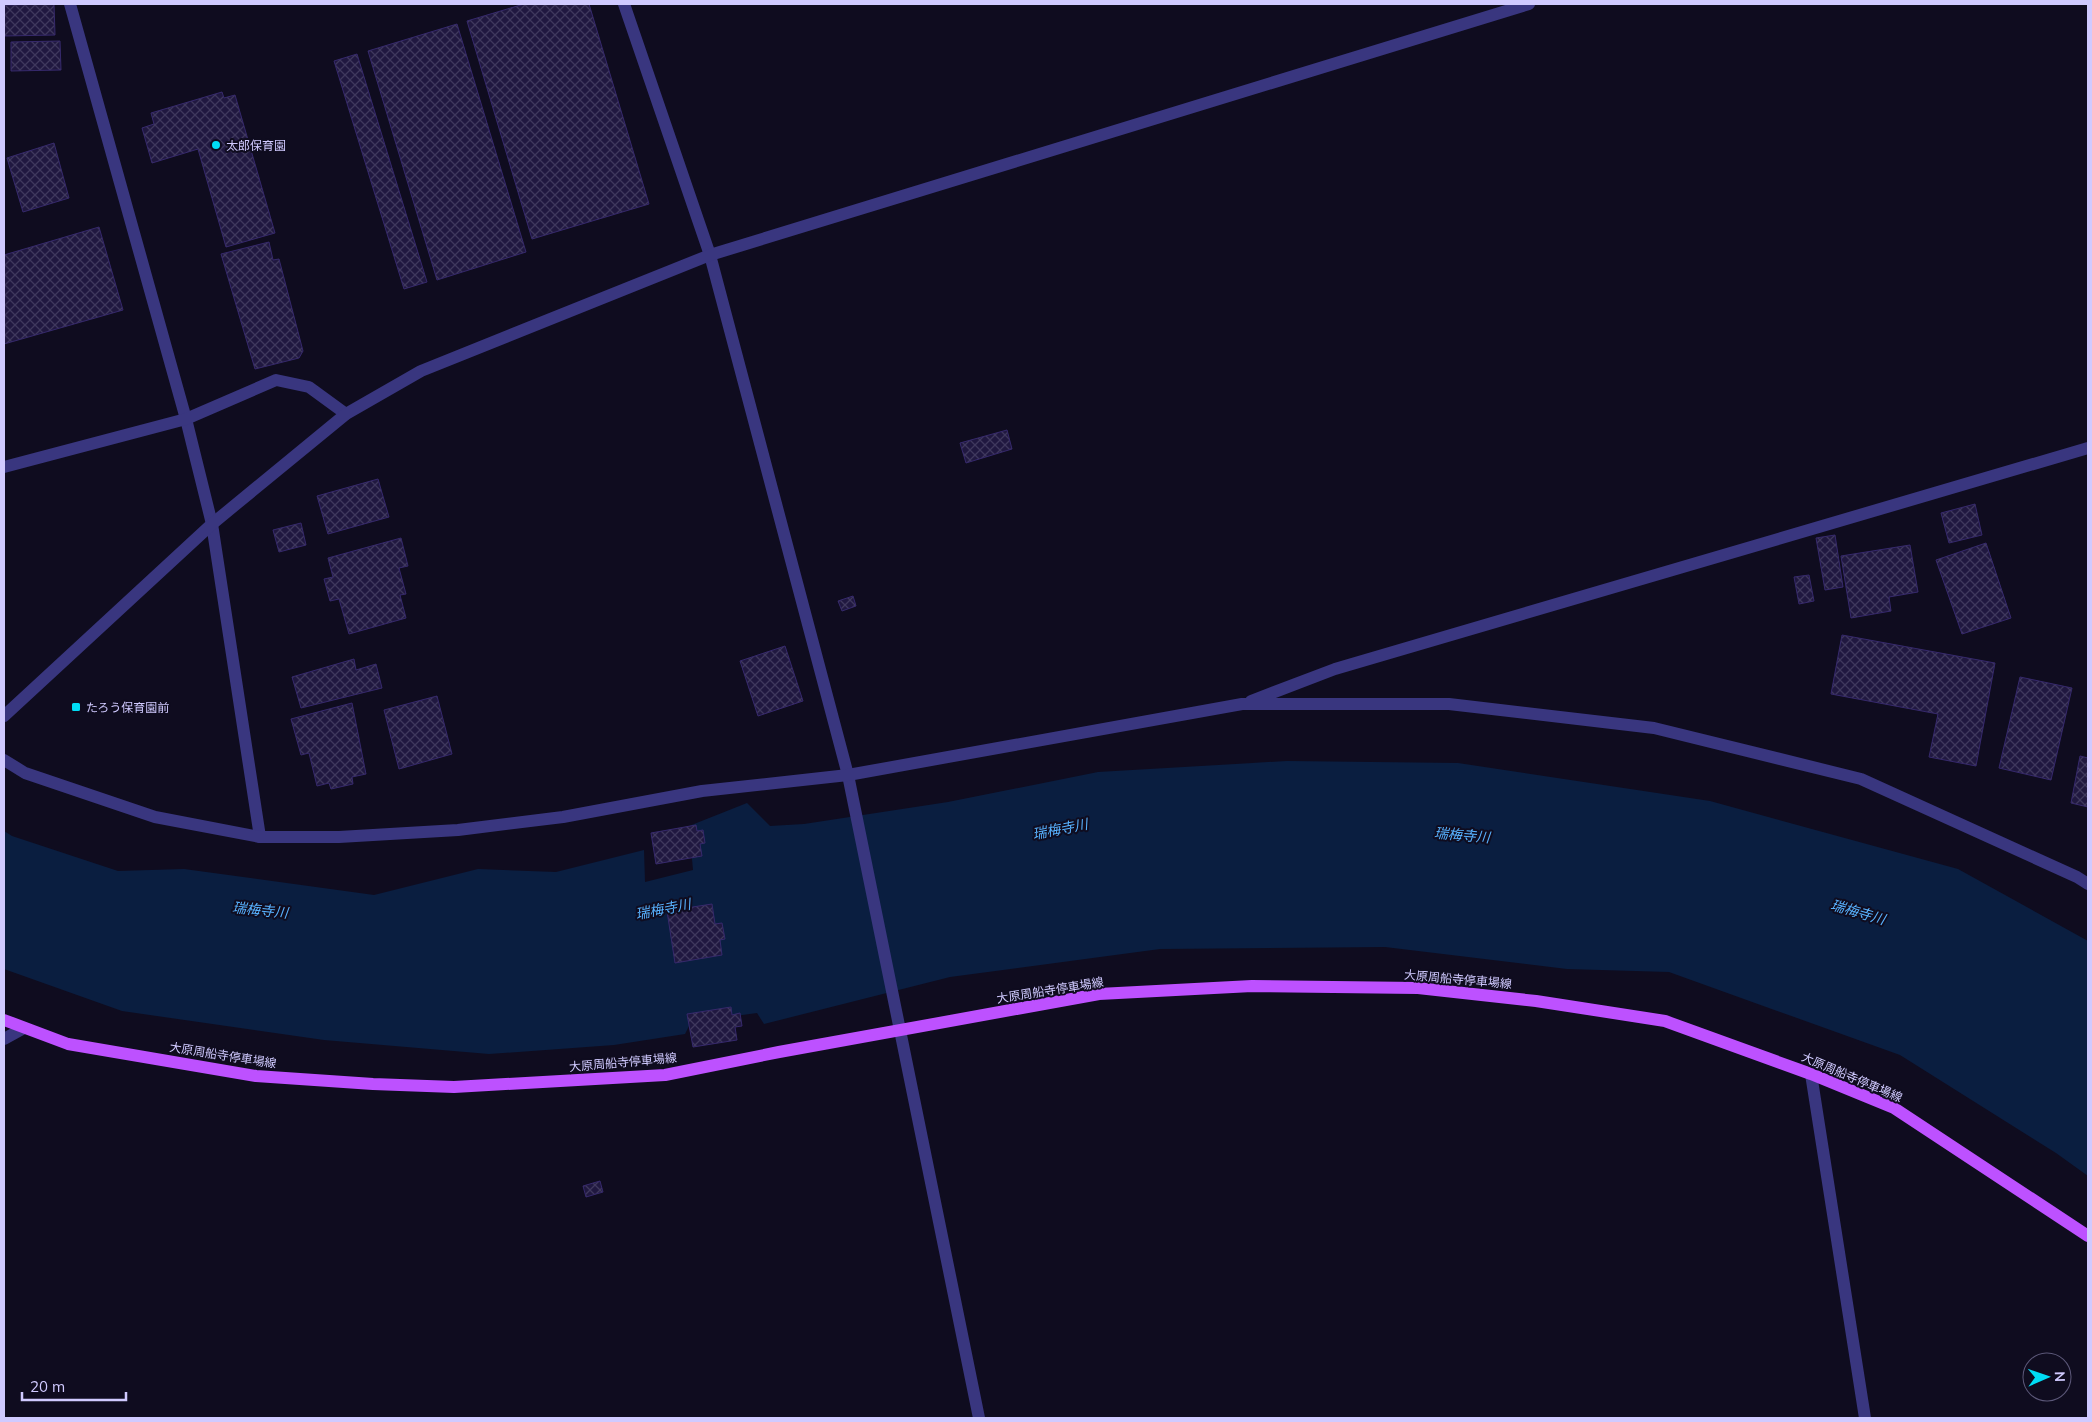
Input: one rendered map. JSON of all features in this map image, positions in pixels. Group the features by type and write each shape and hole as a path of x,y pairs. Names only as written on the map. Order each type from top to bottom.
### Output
{"main road":[{"name":"大原周船寺停車場線","path":"4,1020 68,1044 256,1076 454,1087 665,1075 779,1052 1099,994 1252,986 1418,988 1536,1001 1665,1021 1811,1074 1894,1108 2088,1236"}],"street":[{"path":"70,4 186,419 212,524 260,837"},
{"path":"624,4 710,255 848,775 979,1418"},
{"path":"4,716 212,524 346,414 421,370 710,255 1529,4"},
{"path":"4,467 186,419 276,380 309,387 346,414"},
{"path":"4,760 25,773 155,818 260,837 339,836 458,830 563,817 702,791 848,775 1242,704 1335,670 2088,448"},
{"path":"1242,704 1449,704 1654,728 1861,778 2077,877 2088,884"},
{"path":"4,1039 24,1028"},
{"path":"1811,1074 1864,1418"}],"water":[{"name":"瑞梅寺川","path":"1287,761 1458,763 1710,801 1958,869 2088,941 2088,1176 2056,1153 1900,1055 1669,972 1567,969 1385,947 1160,949 950,977 764,1024 757,1013 691,1022 685,1034 614,1045 489,1054 324,1040 122,1011 4,969 4,831 12,836 118,871 184,869 374,895 478,869 556,872 644,850 645,882 693,870 689,826 747,803 770,826 804,824 948,802 1098,772"}],"building":[{"path":"54,4 55,35 4,36 4,5"},
{"path":"524,4 589,4 649,204 532,239 467,21"},
{"path":"457,24 526,252 437,280 368,51"},
{"path":"60,41 61,70 11,71 11,42"},
{"path":"357,54 427,282 404,289 334,61"},
{"path":"222,92 224,98 235,95 275,233 226,247 198,149 152,163 142,128 154,124 151,113"},
{"path":"54,143 69,198 23,212 7,158"},
{"path":"99,227 123,310 4,344 4,255"},
{"path":"269,242 273,260 279,259 303,351 299,358 255,369 221,254"},
{"path":"1007,430 1012,449 966,463 960,443"},
{"path":"378,479 389,517 328,534 317,496"},
{"path":"1975,504 1982,535 1949,543 1941,513"},
{"path":"301,523 306,545 279,552 273,530"},
{"path":"1835,535 1843,587 1825,590 1816,538"},
{"path":"401,538 408,566 399,568 406,594 400,595 406,618 349,634 339,599 330,601 324,579 333,577 328,558"},
{"path":"1986,543 2011,618 1962,634 1936,560"},
{"path":"1910,545 1918,592 1889,597 1891,611 1851,618 1841,556"},
{"path":"1809,575 1814,601 1799,604 1794,577"},
{"path":"853,596 856,606 842,611 838,601"},
{"path":"1842,635 1995,663 1976,766 1929,757 1938,714 1831,694"},
{"path":"785,646 803,701 758,716 740,661"},
{"path":"354,659 356,670 376,664 382,688 301,708 292,677"},
{"path":"2020,677 2072,688 2051,780 1999,768"},
{"path":"437,696 452,754 399,769 384,710"},
{"path":"352,703 366,774 352,777 353,784 331,789 329,783 317,786 309,753 301,755 291,719"},
{"path":"2080,756 2088,758 2088,807 2071,803"},
{"path":"696,825 697,831 703,830 705,843 700,844 702,856 656,864 651,833"},
{"path":"712,904 715,924 722,923 725,939 720,940 722,955 675,963 667,911"},
{"path":"731,1007 732,1015 740,1013 742,1026 735,1027 737,1040 693,1047 687,1014"},
{"path":"600,1181 603,1192 586,1197 583,1186"}],"place":[{"name":"太郎保育園","path":"216,145"},
{"name":"たろう保育園前","path":"76,707"}]}
